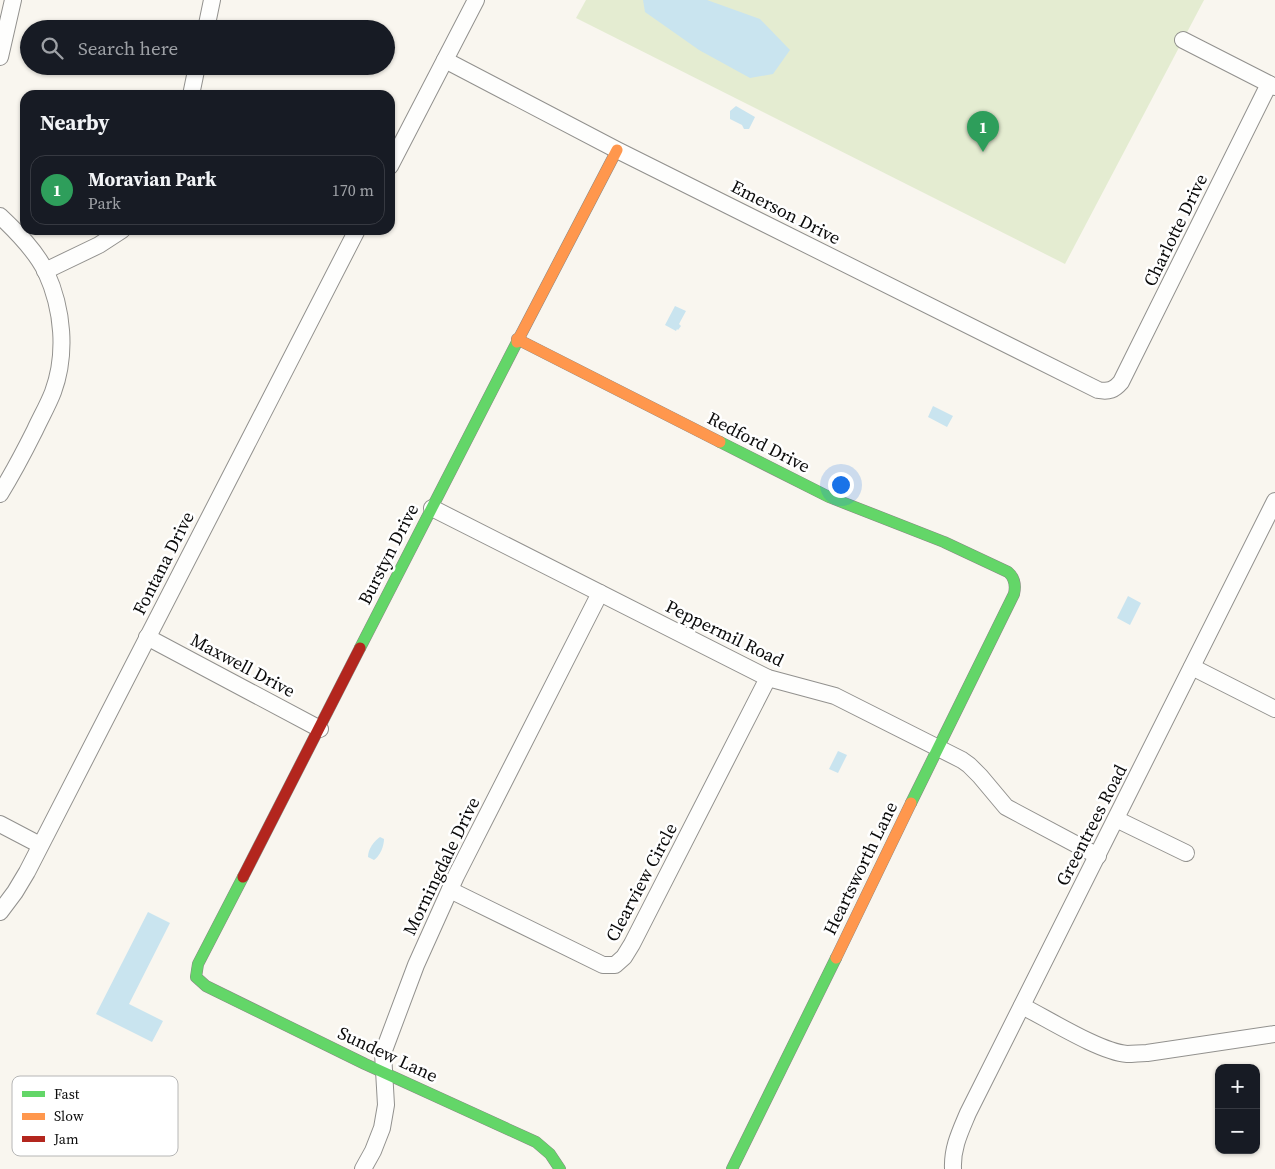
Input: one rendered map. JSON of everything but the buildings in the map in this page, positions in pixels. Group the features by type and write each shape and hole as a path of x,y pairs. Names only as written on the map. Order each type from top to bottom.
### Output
{"street":[{"path":"0,57 13,0"},
{"path":"208,20 212,0"},
{"path":"395,156 476,0"},
{"path":"1182,40 1272,86"},
{"name":"Emerson Drive","path":"445,60 617,150 1098,390 1112,391"},
{"path":"192,90 195,75"},
{"name":"Charlotte Drive","path":"1112,391 1121,382 1272,86"},
{"name":"Burstyn Drive","path":"196,977 198,964 320,729 517,339 617,150"},
{"path":"0,216 22,238 45,271 56,300 61,327 61,351 53,392 0,494"},
{"path":"45,271 99,245 114,235"},
{"name":"Fontana Drive","path":"0,912 15,892 40,845 354,235"},
{"name":"Redford Drive","path":"517,339 829,497 944,542 1008,572 1014,582"},
{"name":"Greentrees Road","path":"953,1169 952,1157 956,1140 1275,501"},
{"name":"Peppermil Road","path":"432,508 768,678 834,696 938,748 969,765 1006,807 1098,856"},
{"name":"Heartsworth Lane","path":"732,1169 1014,594 1014,582"},
{"name":"Morningdale Drive","path":"364,1169 382,1128 386,1105 383,1053 416,965 450,890 600,593"},
{"name":"Maxwell Drive","path":"147,637 320,729"},
{"path":"1192,667 1275,709"},
{"name":"Clearview Circle","path":"450,890 602,965 615,966 624,957 632,944 768,678"},
{"path":"1116,819 1186,853"},
{"path":"0,824 40,845"},
{"name":"Sundew Lane","path":"196,977 206,986 536,1142 550,1154 560,1169"},
{"path":"1022,1006 1109,1050 1126,1054 1154,1052 1275,1034"}],"green space":[{"path":"586,0 1204,0 1065,264 576,18"}],"water":[{"path":"643,0 707,0 760,19 790,50 773,74 750,78 699,50 645,12"},
{"path":"736,106 755,117 749,129 744,129 742,125 730,119 730,111"},
{"path":"675,306 686,311 679,324 681,326 676,331 665,325"},
{"path":"933,406 953,416 947,427 928,417"},
{"path":"1128,596 1141,603 1130,625 1117,618"},
{"path":"838,751 847,755 838,773 829,769"},
{"path":"380,837 384,839 383,845 380,853 374,860 368,857 369,851"},
{"path":"148,912 170,923 129,1004 163,1021 152,1042 96,1014"}],"traffic: fast":[{"path":"360,648 517,342"},
{"path":"720,442 829,497 944,542 1008,572 1014,579 1014,594 911,803"},
{"path":"243,877 198,964 196,977 206,986 365,1064 536,1142 550,1154 560,1169"},
{"path":"732,1169 836,958"}],"traffic: slow":[{"path":"517,342 617,150"},
{"path":"517,339 720,442"},
{"path":"836,958 911,803"}],"traffic: jam":[{"path":"243,877 360,648"}],"place":[{"name":"Moravian Park","path":"983,152"}]}
